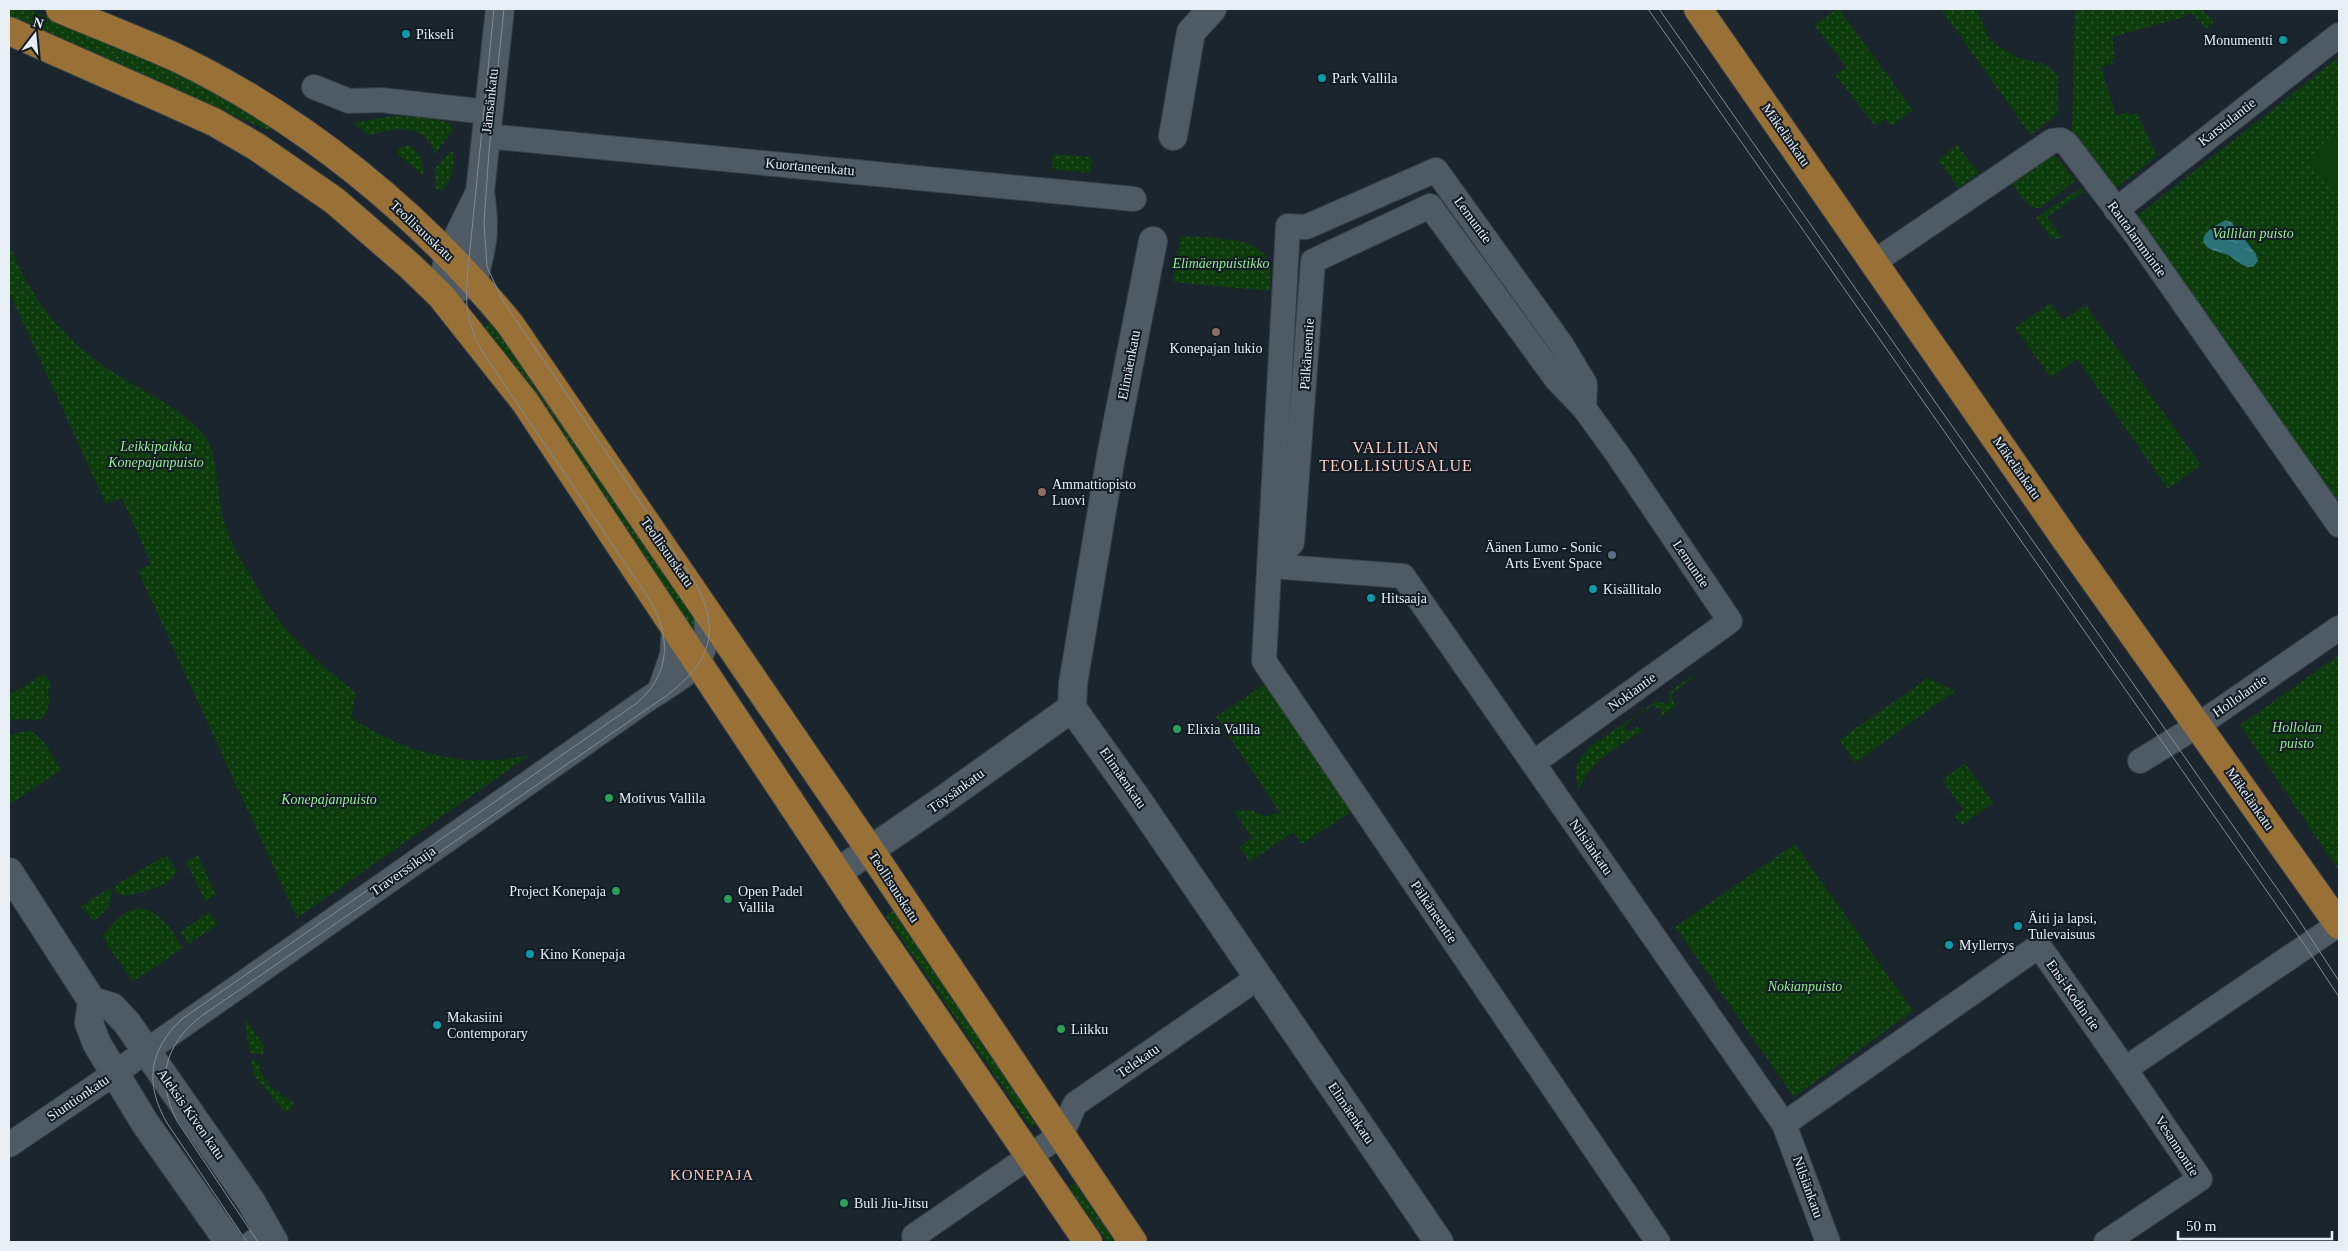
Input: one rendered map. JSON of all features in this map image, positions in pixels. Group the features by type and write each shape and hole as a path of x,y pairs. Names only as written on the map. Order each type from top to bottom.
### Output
{"main road":[{"name":"Teollisuuskatu","path":"60,9 175,58 219,81 277,116 386,196 449,255 473,281 510,324 705,607 1133,1242"},
{"name":"Mäkelänkatu","path":"1698,9 2197,726 2339,924"},
{"path":"9,31 214,122 257,147 335,201 410,266 441,296 525,402 674,628 803,818 868,919 1088,1242"}],"street":[{"name":"Jämsänkatu","path":"473,281 483,244 484,221 480,192 500,9"},
{"path":"1173,136 1191,32 1212,9"},
{"name":"Karstulantie","path":"2116,210 2339,35"},
{"name":"Kuortaneenkatu","path":"314,87 349,101 381,100 487,124 1134,199"},
{"name":"Rautalammintie","path":"1874,262 2052,141 2060,140 2067,144 2116,210 2339,525"},
{"name":"Lemuntie","path":"1288,226 1306,228 1436,170 1562,344 1585,384 1584,408"},
{"name":"Jämsänkatu","path":"441,296 449,255 480,192"},
{"name":"Lemuntie","path":"1430,206 1558,380 1584,408 1647,496 1730,621"},
{"name":"Pälkäneentie","path":"1270,566 1292,543 1313,261 1430,206"},
{"name":"Pälkäneentie","path":"1288,226 1272,479 1270,566 1264,660 1658,1242"},
{"name":"Elimäenkatu","path":"1153,241 1105,492 1073,684 1072,708 1124,780 1439,1242"},
{"path":"441,296 473,281"},
{"name":"Nilsiänkatu","path":"1270,566 1403,576 1784,1124 1828,1242"},
{"name":"Traverssikuja","path":"147,1050 658,692 676,683 698,663 707,635 705,607"},
{"name":"Nokiantie","path":"1533,763 1730,621"},
{"path":"658,692 670,662 674,628"},
{"name":"Hollolantie","path":"2140,761 2197,726 2339,628"},
{"name":"Töysänkatu","path":"838,872 1072,708"},
{"path":"9,872 92,1001 89,1023 97,1044 145,1124 229,1242"},
{"path":"2125,1069 2339,924"},
{"name":"Ensi-Kodin tie","path":"1784,1124 2039,946 2125,1069"},
{"name":"Telekatu","path":"914,1236 1062,1134 1075,1104 1259,977"},
{"name":"Aleksis Kiven katu","path":"92,1001 112,1007 128,1023 250,1200 265,1239"},
{"name":"Siuntionkatu","path":"9,1145 147,1050"},
{"name":"Vesannontie","path":"2116,1240 2200,1179 2125,1069"}],"green space":[{"path":"9,9 27,9 83,31 201,84 272,126 270,131 9,18"},
{"path":"1836,9 1839,9 1913,110 1891,126 1885,119 1875,126 1835,75 1846,67 1814,25"},
{"path":"1941,9 1972,9 1978,11 1989,40 2018,58 2042,63 2052,69 2058,76 2058,114 2030,135"},
{"path":"2075,9 2201,9 2214,21 2206,29 2192,13 2181,18 2112,37 2115,57 2111,59 2113,63 2101,67 2116,115 2128,112 2129,115 2137,113 2157,156 2116,188 2072,132"},
{"name":"Vallilan puisto","path":"2339,57 2339,500 2336,499 2137,216"},
{"path":"393,116 435,119 449,123 453,130 435,154 424,136 416,132 399,129 369,135 353,123"},
{"path":"2339,136 2339,197 2307,160"},
{"path":"408,145 420,157 423,175 398,155 398,149"},
{"path":"1957,145 1979,173 1958,188 1938,160"},
{"path":"450,152 453,152 453,168 450,178 442,191 435,189 435,169"},
{"path":"1053,154 1092,157 1090,173 1052,169"},
{"path":"2052,156 2059,159 2075,181 2040,208 2035,208 2024,200 2012,184"},
{"path":"2080,188 2083,192 2047,217 2061,236 2058,239 2050,237 2036,218"},
{"name":"Elimäenpuistikko","path":"1181,236 1239,241 1259,250 1266,257 1270,265 1270,291 1173,282"},
{"name":"Konepajanpuisto","path":"9,243 28,285 40,304 69,337 104,366 176,410 204,435 209,442 215,463 224,522 237,553 277,618 313,656 356,693 351,717 371,730 392,740 414,749 437,755 483,760 507,759 530,755 297,918 138,571 151,564 122,498 106,504 9,292"},
{"path":"2051,303 2063,320 2086,305 2201,465 2168,489 2077,359 2051,378 2015,328"},
{"path":"495,317 699,615 696,636 512,363 484,327"},
{"name":"Hollolan puisto","path":"2339,655 2339,871 2240,725"},
{"path":"44,674 52,685 48,690 49,701 46,715 40,720 12,719 9,724 9,695"},
{"path":"1692,676 1694,677 1671,694 1676,706 1659,718 1662,713 1661,709 1653,706 1637,715 1624,727 1628,732 1637,727 1643,730 1597,763 1579,790 1576,777 1577,766 1582,756 1591,746 1655,702 1659,701 1667,705 1669,702 1669,692"},
{"path":"1928,678 1955,691 1855,763 1839,740"},
{"path":"1265,684 1351,812 1302,844 1293,832 1250,862 1239,847 1252,838 1234,811 1251,810 1264,816 1280,813 1216,717"},
{"path":"31,731 44,742 61,770 12,803 9,798 9,736"},
{"path":"1965,763 1993,803 1962,825 1954,816 1963,809 1942,780"},
{"name":"Nokianpuisto","path":"1795,844 1913,1011 1794,1097 1675,927"},
{"path":"166,855 177,871 168,882 153,889 137,893 122,896 117,893 114,886"},
{"path":"198,855 216,895 205,901 186,862"},
{"path":"110,888 111,899 108,907 93,922 81,906"},
{"path":"897,907 1039,1122 1031,1128 886,916"},
{"path":"139,908 147,910 166,923 183,948 133,982 102,937 118,918 127,912"},
{"path":"209,912 218,924 189,944 180,932"},
{"path":"244,1018 264,1046 263,1054 250,1053"},
{"path":"251,1059 259,1063 260,1070 267,1082 294,1103 287,1114 254,1076"},
{"path":"1075,1183 1115,1242 1107,1242 1069,1187"}],"water":[{"path":"2226,220 2231,222 2256,254 2258,261 2253,267 2243,265 2228,255 2212,250 2206,245 2204,237 2207,232"}],"tram line":[{"path":"247,1242 167,1123 160,1108 153,1081 157,1055 162,1043 182,1019 637,703 656,680 664,656 662,630 652,603 484,354 469,319 467,280 494,9"},
{"path":"258,1242 177,1121 170,1106 167,1092 167,1064 178,1040 200,1017 666,696 692,672 707,646 709,633 708,618 704,602 696,584 503,301 487,267 484,223 489,151 504,9"},
{"path":"1648,9 2306,947 2339,997"},
{"path":"1659,9 2295,914 2339,981"}],"place":[{"name":"Pikseli","path":"406,34"},
{"name":"Monumentti","path":"2283,40"},
{"name":"Park Vallila","path":"1322,78"},
{"name":"Konepajan lukio","path":"1216,332"},
{"name":"Ammattiopisto Luovi","path":"1042,492"},
{"name":"Äänen Lumo - Sonic Arts Event Space","path":"1612,555"},
{"name":"Kisällitalo","path":"1593,589"},
{"name":"Hitsaaja","path":"1371,598"},
{"name":"Elixia Vallila","path":"1177,729"},
{"name":"Motivus Vallila","path":"609,798"},
{"name":"Project Konepaja","path":"616,891"},
{"name":"Open Padel Vallila","path":"728,899"},
{"name":"Äiti ja lapsi, Tulevaisuus","path":"2018,926"},
{"name":"Myllerrys","path":"1949,945"},
{"name":"Kino Konepaja","path":"530,954"},
{"name":"Makasiini Contemporary","path":"437,1025"},
{"name":"Liikku","path":"1061,1029"},
{"name":"Buli Jiu-Jitsu","path":"844,1203"}],"district":[{"name":"VALLILAN TEOLLISUUSALUE","path":"1396,456"},
{"name":"KONEPAJA","path":"712,1175"}],"park label":[{"name":"Leikkipaikka Konepajanpuisto","path":"156,454"}]}
